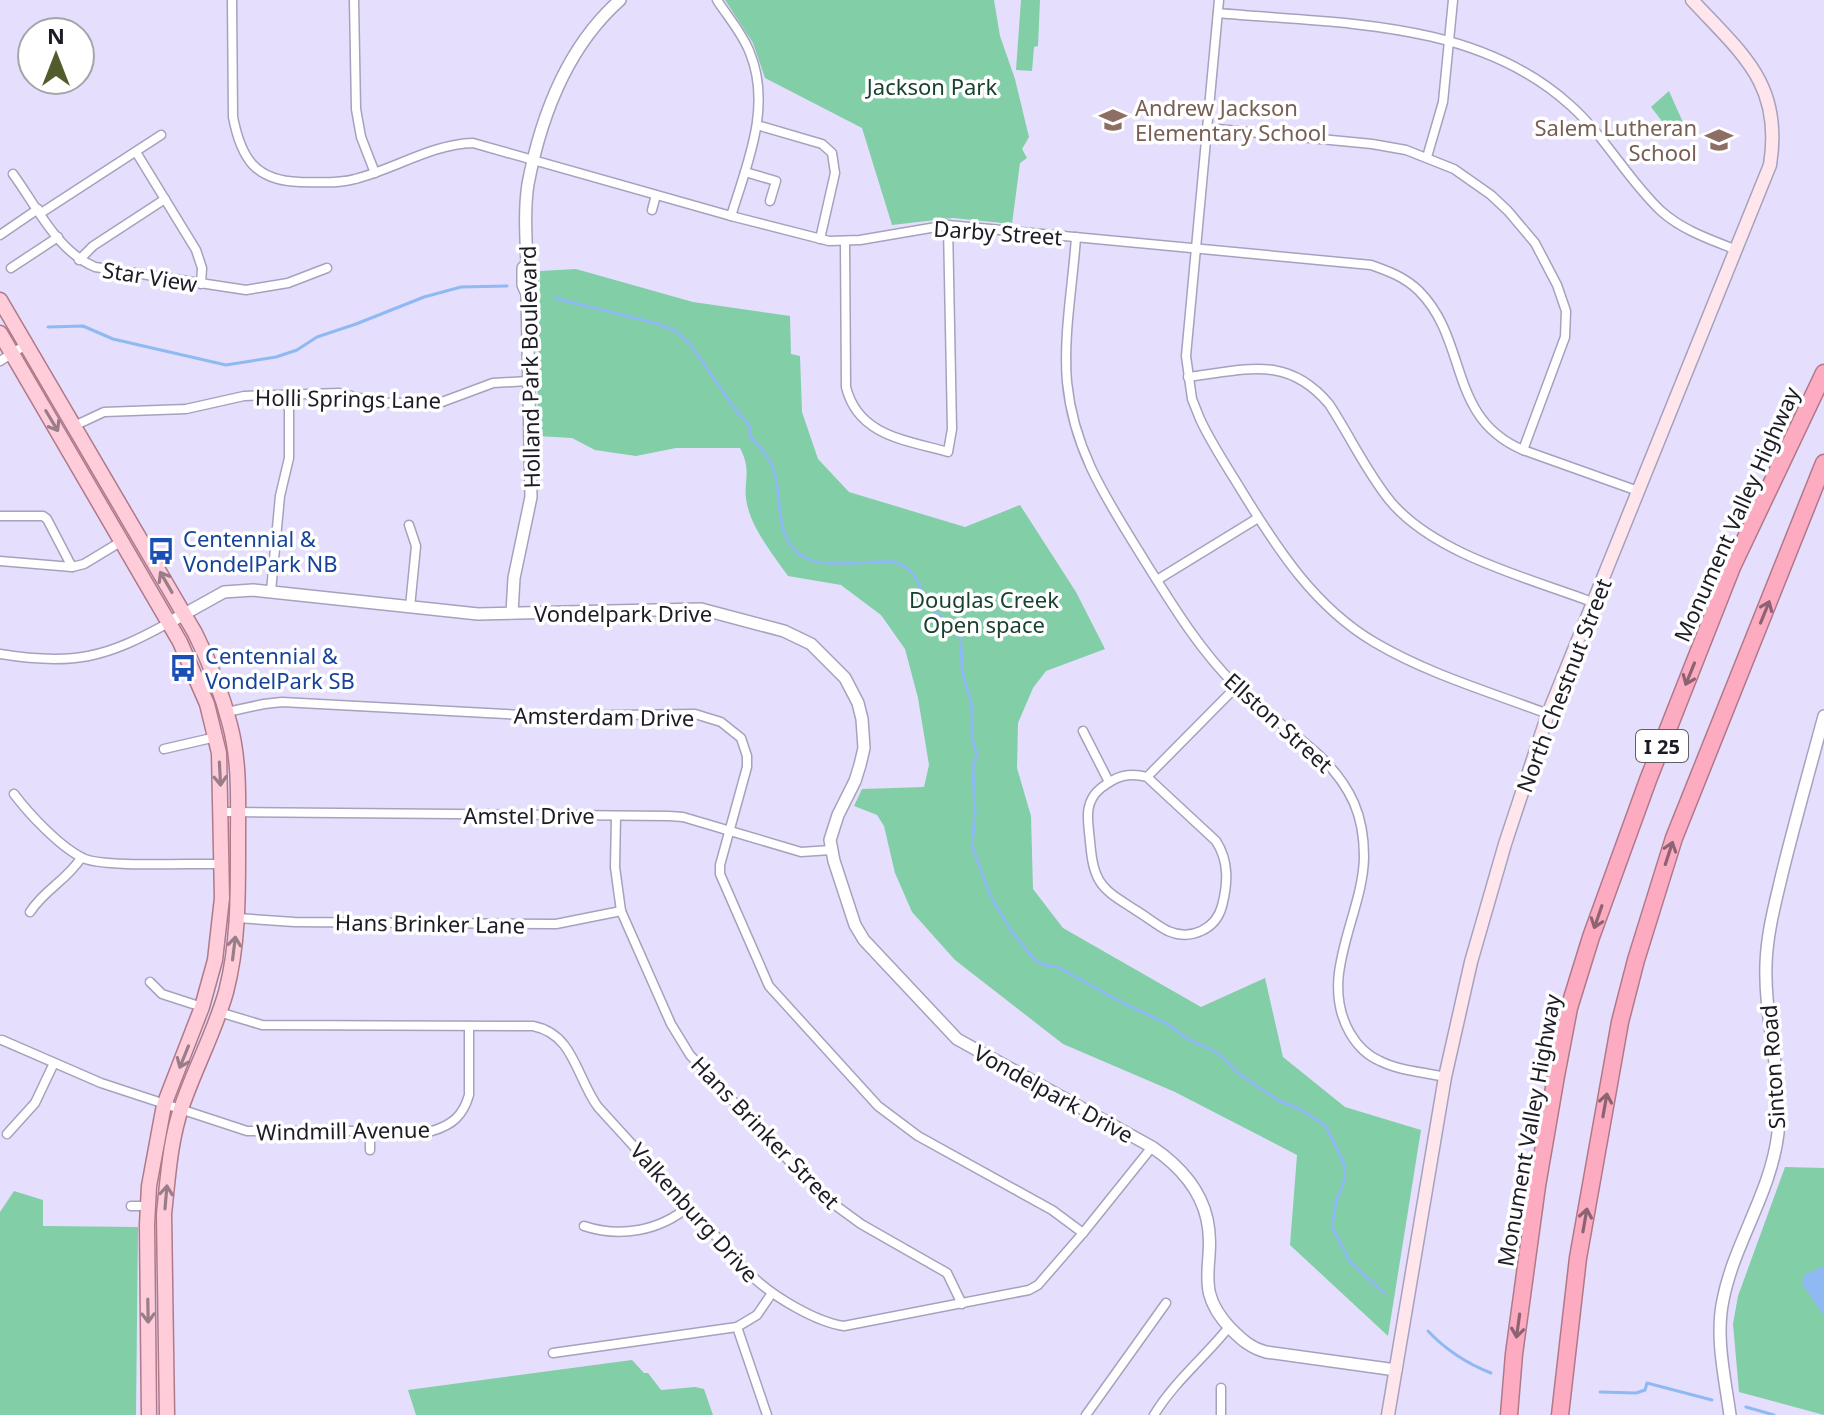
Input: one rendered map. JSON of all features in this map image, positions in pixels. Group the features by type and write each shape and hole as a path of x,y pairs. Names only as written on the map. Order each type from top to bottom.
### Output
{"highway":[{"name":"Monument Valley Highway","path":"1509,1415 1514,1354 1537,1186 1569,1008 1608,888 1732,567 1824,373"},
{"name":"I 25","path":"1560,1415 1578,1258 1620,1022 1654,896 1706,753 1824,463"}],"main road":[{"name":"North Chestnut Street","path":"1388,1415 1445,1077 1475,947 1505,844 1548,714 1770,165 1772,119 1764,89 1753,68 1692,0"},
{"path":"0,300 184,612 206,655 227,712 235,750 237,918 232,963 219,1012 181,1109 170,1160 164,1214 167,1415"},
{"path":"0,333 6,357 170,622 207,704 216,737 221,812 219,931 202,1007 158,1127 147,1206 149,1415"}],"street":[{"name":"Darby Street","path":"232,0 233,117 243,153 262,173 285,181 347,181 445,147 480,144 820,239 845,241 948,225 1354,262 1380,268 1418,290 1440,320 1475,411 1482,422 1505,442 1638,491"},
{"path":"354,0 356,109 361,137 375,173"},
{"name":"Holland Park Boulevard","path":"512,613 514,578 531,497 527,294 523,285 523,268 527,264 527,200 534,160 560,80 586,35 620,0"},
{"path":"717,0 744,41 756,68 760,91 757,125 731,216"},
{"path":"1219,0 1186,356 1192,399 1209,438 1297,574 1340,619 1371,641 1405,659 1548,714"},
{"path":"1427,157 1443,102 1453,0"},
{"path":"1218,13 1386,28 1450,41 1502,59 1547,86 1585,120 1663,213 1703,237 1737,250"},
{"path":"757,125 822,144 832,153 835,173 820,239"},
{"path":"1207,128 1386,145 1427,157 1473,182 1508,211 1535,243 1562,298 1567,324 1523,450"},
{"path":"0,235 161,135"},
{"path":"136,152 201,261 201,284"},
{"path":"745,172 776,181 770,201"},
{"name":"Star View","path":"13,174 58,237 79,260 95,267 257,290 288,283 327,268"},
{"path":"652,210 656,195"},
{"path":"79,260 93,246 165,199"},
{"path":"845,241 846,387 853,408 871,427 948,452 952,429 948,225"},
{"path":"11,268 58,237"},
{"name":"Ellston Street","path":"1076,237 1066,358 1073,414 1087,463 1095,481 1180,618 1236,687 1321,755 1344,786 1360,821 1364,856 1337,989 1341,1012 1352,1037 1361,1048 1383,1063 1445,1077"},
{"path":"6,357 25,341"},
{"path":"1188,377 1273,368 1303,379 1329,404 1392,503 1426,533 1466,555 1592,602"},
{"name":"Holli Springs Lane","path":"74,426 104,412 186,409 233,397 339,393 381,403 442,402 493,383 528,381"},
{"path":"271,591 280,496 289,458 289,395"},
{"path":"0,516 43,516 72,567"},
{"path":"1157,580 1258,518"},
{"path":"409,525 416,546 410,607"},
{"path":"0,561 72,567 84,564 122,541"},
{"name":"Vondelpark Drive","path":"0,654 48,660 87,657 124,646 184,612 234,590 271,591 478,614 701,609 784,631 811,644 845,678 858,703 862,719 862,757 855,781 832,829 831,850 859,933 957,1039 1152,1147 1181,1170 1203,1207 1208,1230 1209,1298 1212,1307 1248,1345 1266,1352 1396,1370"},
{"path":"1147,777 1236,687"},
{"name":"Amsterdam Drive","path":"227,712 282,702 542,716 695,714 721,722 741,738 747,767 720,865 722,883 761,972 780,1000 889,1116 918,1136 1052,1210 1083,1233"},
{"name":"Sinton Road","path":"1730,1415 1721,1338 1722,1302 1769,1173 1778,1133 1778,1081 1766,964 1769,939 1791,836 1824,716"},
{"path":"1083,731 1109,782"},
{"path":"164,749 216,737"},
{"path":"1129,774 1147,777 1223,851 1227,876 1220,914 1203,931 1192,934 1169,931 1108,891 1099,881 1094,869 1087,815 1092,797 1109,782 1129,774"},
{"path":"14,794 24,807 81,858 99,862 220,864"},
{"name":"Amstel Drive","path":"221,812 683,817 801,852 831,850"},
{"name":"Hans Brinker Street","path":"616,816 615,867 621,911 671,1024 698,1066 829,1202 947,1273 962,1304"},
{"path":"30,912 40,896 69,876 81,858"},
{"name":"Hans Brinker Lane","path":"237,918 294,922 556,924 621,911"},
{"path":"150,982 162,994 202,1007"},
{"name":"Valkenburg Drive","path":"219,1012 262,1025 544,1028 561,1039 598,1107 753,1277 772,1293 824,1321 844,1326 1029,1290 1038,1285 1152,1147"},
{"name":"Windmill Avenue","path":"2,1040 164,1105 247,1131 432,1131 452,1123 461,1115 469,1095 469,1026"},
{"path":"7,1134 35,1103 54,1063"},
{"path":"370,1131 370,1150"},
{"path":"131,1206 147,1206"},
{"path":"584,1226 604,1233 655,1227 672,1220 689,1206"},
{"path":"553,1353 737,1327 757,1315 772,1293"},
{"path":"1089,1414 1166,1303"},
{"path":"737,1327 767,1415"},
{"path":"1154,1415 1168,1392 1207,1354 1229,1327"},
{"path":"1221,1388 1221,1415"}],"green space":[{"name":"Jackson Park","path":"725,0 994,0 1000,36 1015,79 1029,137 1022,149 1027,158 1020,163 1012,224 953,218 892,225 862,128 765,78 753,43"},
{"path":"1021,0 1040,0 1038,46 1034,47 1032,71 1016,70"},
{"path":"1669,91 1685,127 1672,134 1651,107"},
{"name":"Douglas Creek Open space","path":"576,269 693,302 790,316 791,354 800,356 802,412 818,459 849,492 965,527 1020,505 1076,592 1105,649 1046,671 1033,688 1018,723 1017,768 1031,816 1033,889 1063,928 1201,1007 1265,978 1283,1057 1345,1107 1421,1130 1388,1336 1290,1245 1297,1155 1175,1092 1063,1044 955,960 912,912 895,873 884,826 877,815 854,806 862,789 924,787 929,765 918,698 905,649 881,615 841,585 788,576 764,542 750,513 746,496 746,464 740,448 676,448 636,456 595,450 572,438 537,436 540,271"},
{"path":"1785,1167 1824,1168 1824,1415 1739,1392 1733,1324 1738,1296"},
{"path":"14,1191 43,1200 43,1226 138,1227 136,1415 0,1415 0,1212"},
{"path":"632,1360 644,1373 648,1373 661,1390 704,1389 713,1415 416,1415 408,1390"}],"water":[{"path":"1824,1266 1824,1316 1802,1284 1805,1274"}],"waterway":[{"path":"48,327 83,326 113,339 226,365 276,357 297,350 317,337 424,297 461,287 507,286"},
{"path":"554,298 655,323 676,331 691,345 750,426 750,436 770,461 776,477 783,530 796,551 817,562 894,562 913,574 931,608 953,625 960,637 962,669 971,705 972,737 977,752 973,769 975,813 972,846 990,895 1012,932 1035,960 1058,967 1166,1023 1188,1039 1218,1053 1241,1075 1277,1100 1300,1109 1326,1126 1344,1164 1345,1179 1336,1201 1332,1227 1350,1262 1384,1293"},
{"path":"1428,1331 1457,1355 1491,1373"},
{"path":"1600,1392 1636,1393 1645,1390 1647,1383 1712,1400"},
{"path":"1746,1407 1774,1415"}],"place":[{"name":"Andrew Jackson Elementary School","path":"1113,120"},
{"name":"Salem Lutheran School","path":"1719,140"},
{"name":"Centennial & VondelPark NB","path":"161,551"},
{"name":"Centennial & VondelPark SB","path":"183,668"}]}
